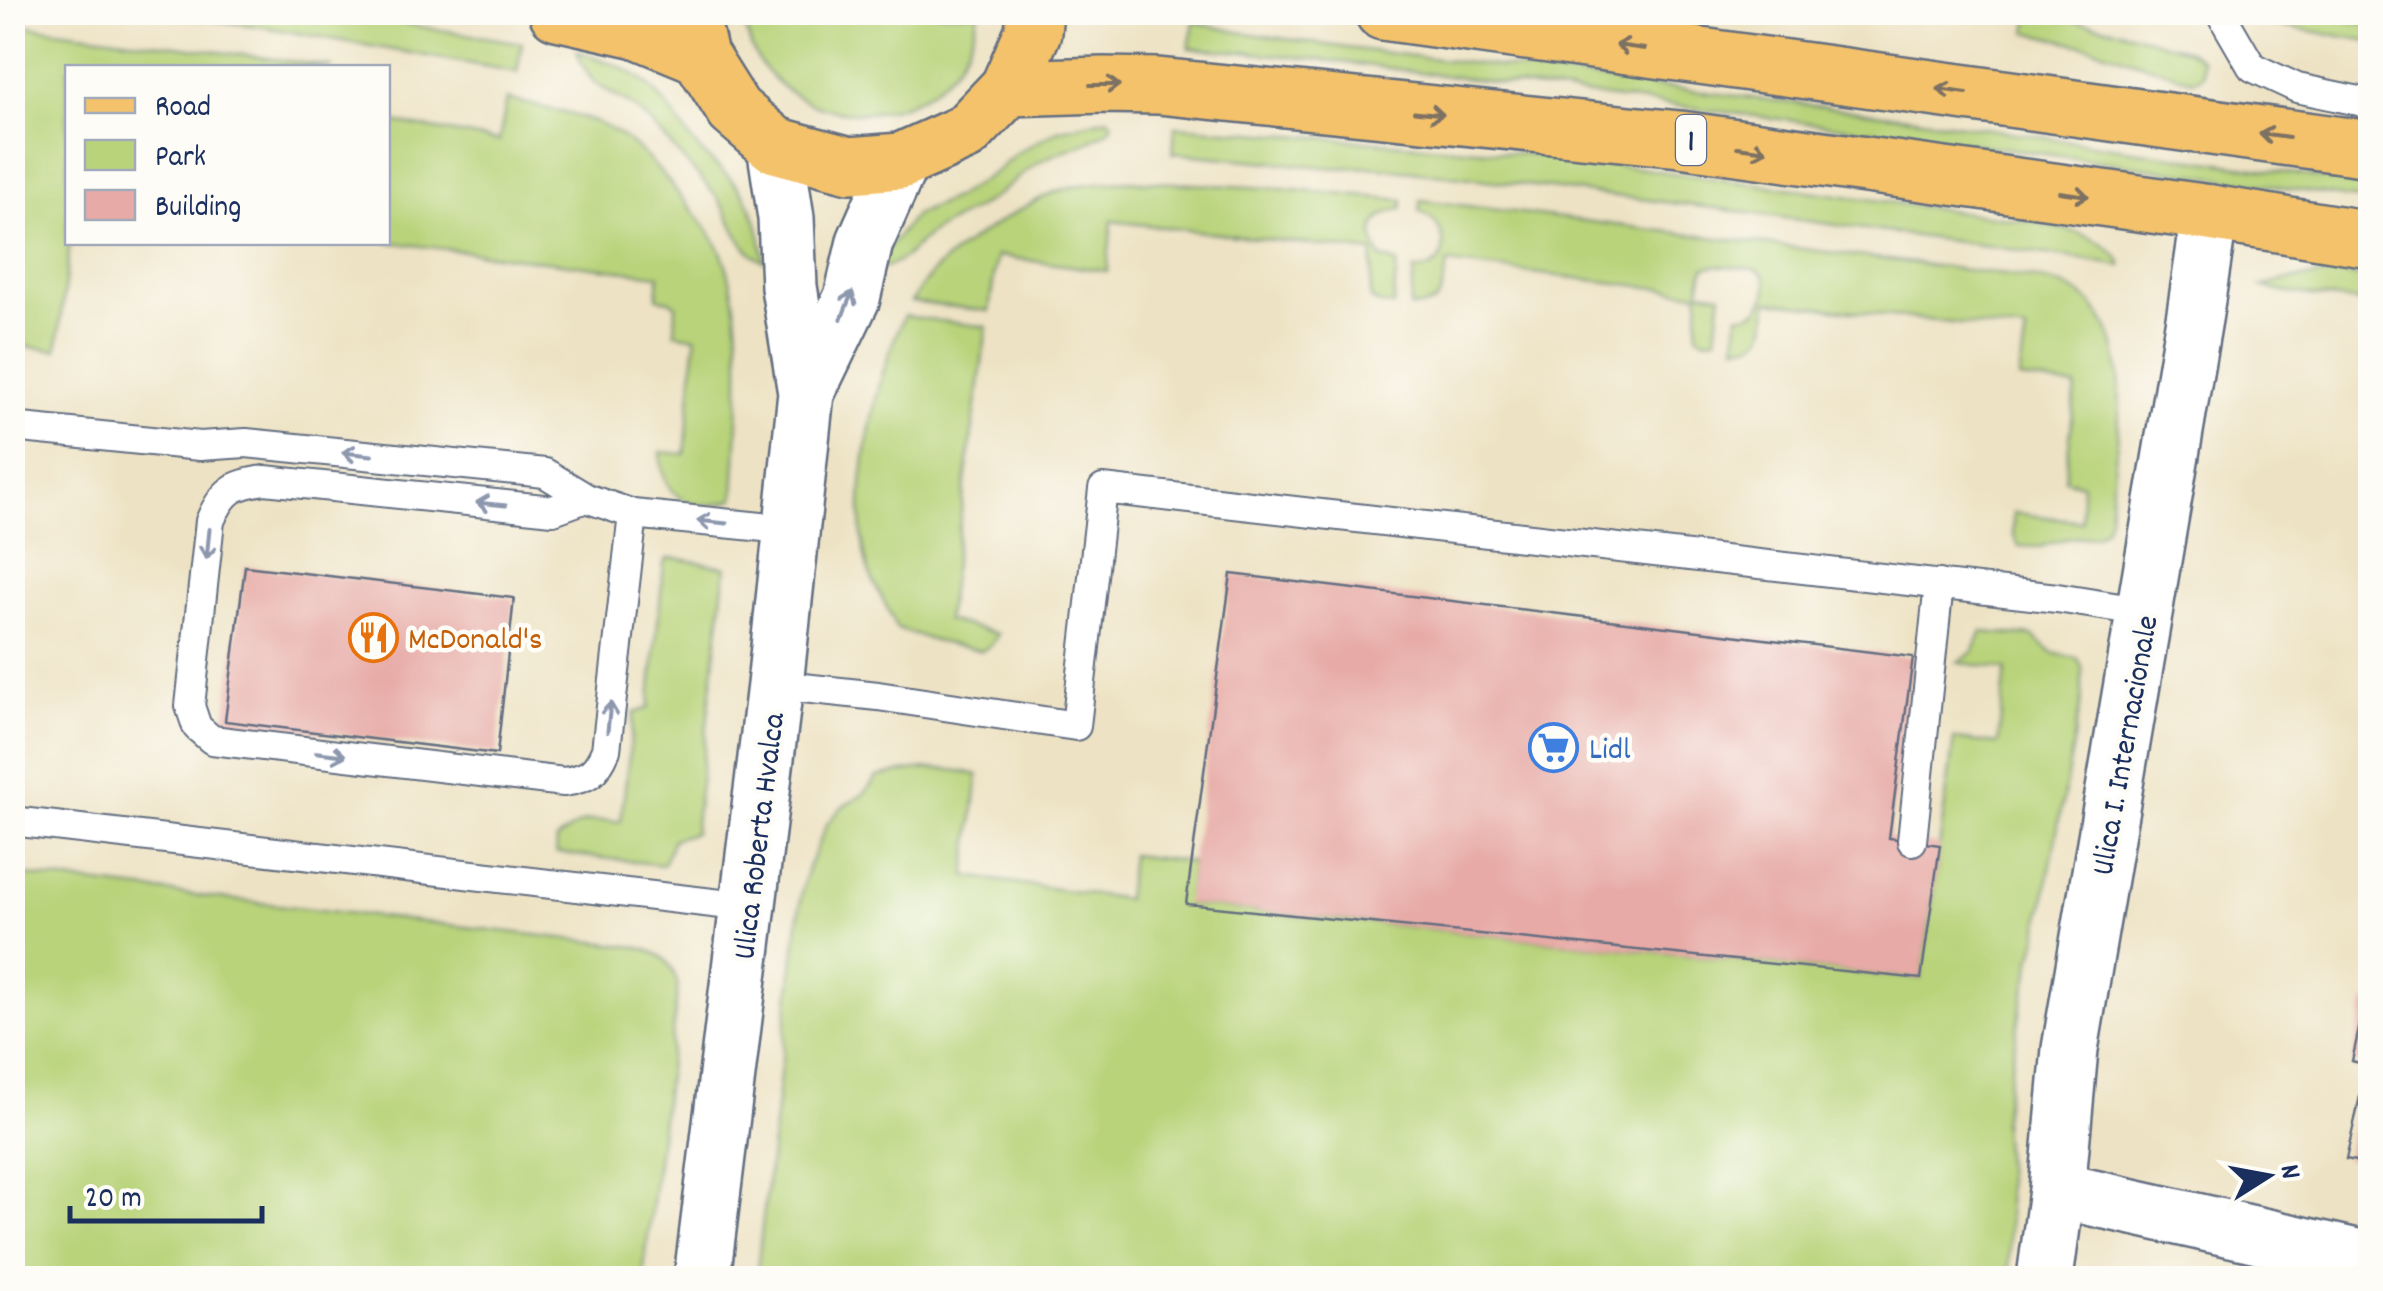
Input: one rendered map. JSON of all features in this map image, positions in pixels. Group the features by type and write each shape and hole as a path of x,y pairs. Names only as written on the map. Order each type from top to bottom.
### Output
{"main road":[{"path":"557,12 637,30 695,34 734,110 775,145 850,165 901,161 966,132 1008,88 1033,32 1035,12"},
{"path":"1403,14 2370,149"},
{"name":"1","path":"1008,88 1158,86 1680,138 2370,239"}],"street":[{"path":"775,145 806,393"},
{"path":"806,393 852,298 865,242 901,161"},
{"name":"Ulica I. Internacionale","path":"2045,1278 2058,1190 2070,1049 2210,213"},
{"name":"Ulica Roberta Hvalca","path":"702,1278 775,685 806,393"},
{"path":"2058,1190 2370,1260"}],"lane":[{"path":"2220,12 2252,67 2297,88 2364,102 2370,108"},
{"path":"12,427 200,446 246,443 546,473 586,498 633,514 792,530"},
{"path":"586,498 553,510 266,480 245,482 228,490 210,521 190,706 198,727 212,740 564,782 582,780 598,768 606,750 633,514"},
{"path":"775,685 878,696 1076,726 1103,488 2057,598 2145,612"},
{"path":"1912,841 1938,584"},
{"path":"12,821 747,908"}],"green space":[{"path":"742,12 978,13 966,49 946,78 918,98 886,110 852,113 818,106 787,90 760,63"},
{"path":"150,13 337,13 522,43 517,72 258,26"},
{"path":"2265,13 2321,13 2370,26 2370,41 2274,25"},
{"path":"2030,14 2114,29 2184,49 2201,59 2203,74 2193,80 2091,47 2027,32"},
{"path":"1194,22 1348,48 1915,118 2370,185 2370,201 1392,69 1189,48"},
{"path":"12,24 318,65 65,65 65,245 70,245 57,350 13,345"},
{"path":"577,51 631,73 650,86 695,145 744,195 758,226 764,261 742,242 707,185 640,112 592,79"},
{"path":"507,99 559,111 610,129 663,174 718,246 730,280 738,341 734,499 706,505 693,503 682,499 666,481 661,452 685,454 696,337 675,333 676,305 657,298 659,275 390,242 390,121 499,141"},
{"path":"1108,118 1112,127 1103,134 1041,161 991,199 928,235 898,262 879,268 887,249 915,215 956,197 1015,154 1058,130"},
{"path":"1175,126 1542,155 2036,222 2093,239 2113,252 2121,266 1713,208 1412,171 1173,153"},
{"path":"1136,181 1403,200 1402,209 1378,220 1374,233 1381,258 1397,263 1393,306 1377,303 1370,296 1373,252 1112,221 1107,271 997,256 989,311 911,302 945,261 1029,205 1077,186"},
{"path":"1421,200 2037,279 2071,289 2100,314 2112,339 2118,367 2118,430 2105,529 2095,535 2040,547 2019,546 2013,535 2013,513 2081,521 2082,484 2065,479 2076,387 2019,379 2026,332 1768,301 1764,334 1755,342 1736,345 1738,315 1750,314 1762,304 1766,280 1759,271 1723,266 1705,268 1701,279 1700,291 1721,294 1716,337 1712,338 1697,334 1699,293 1448,263 1436,301 1410,307 1414,270 1436,264 1444,246 1437,226 1419,211"},
{"path":"2334,274 2370,277 2370,303 2262,287 2282,281"},
{"path":"904,316 987,327 946,620 998,634 982,651 896,628 867,565 861,506 868,439 883,372"},
{"path":"675,558 726,567 694,833 673,839 663,865 556,853 557,839 582,823 621,821 634,713 649,708 664,564"},
{"path":"1982,632 2033,636 2052,653 2077,658 2082,667 2082,696 2002,1122 2009,1278 756,1278 802,889 827,824 842,807 864,794 877,777 928,769 978,775 966,876 1126,899 1131,855 1192,862 1187,904 1921,979 1954,739 1998,744 2006,669 1958,662 1973,652"},
{"path":"13,874 637,947 660,956 669,964 678,986 643,1278 13,1278"}],"building":[{"name":"McDonald's","path":"245,566 514,598 497,754 225,721"},
{"name":"Lidl","path":"1231,574 1913,657 1889,838 1940,845 1921,979 1186,904"},
{"path":"2365,1001 2370,1003 2370,1164 2346,1159 2367,1065 2352,1061"}],"place":[{"name":"McDonald's","path":"373,637"},
{"name":"Lidl","path":"1554,747"}]}
